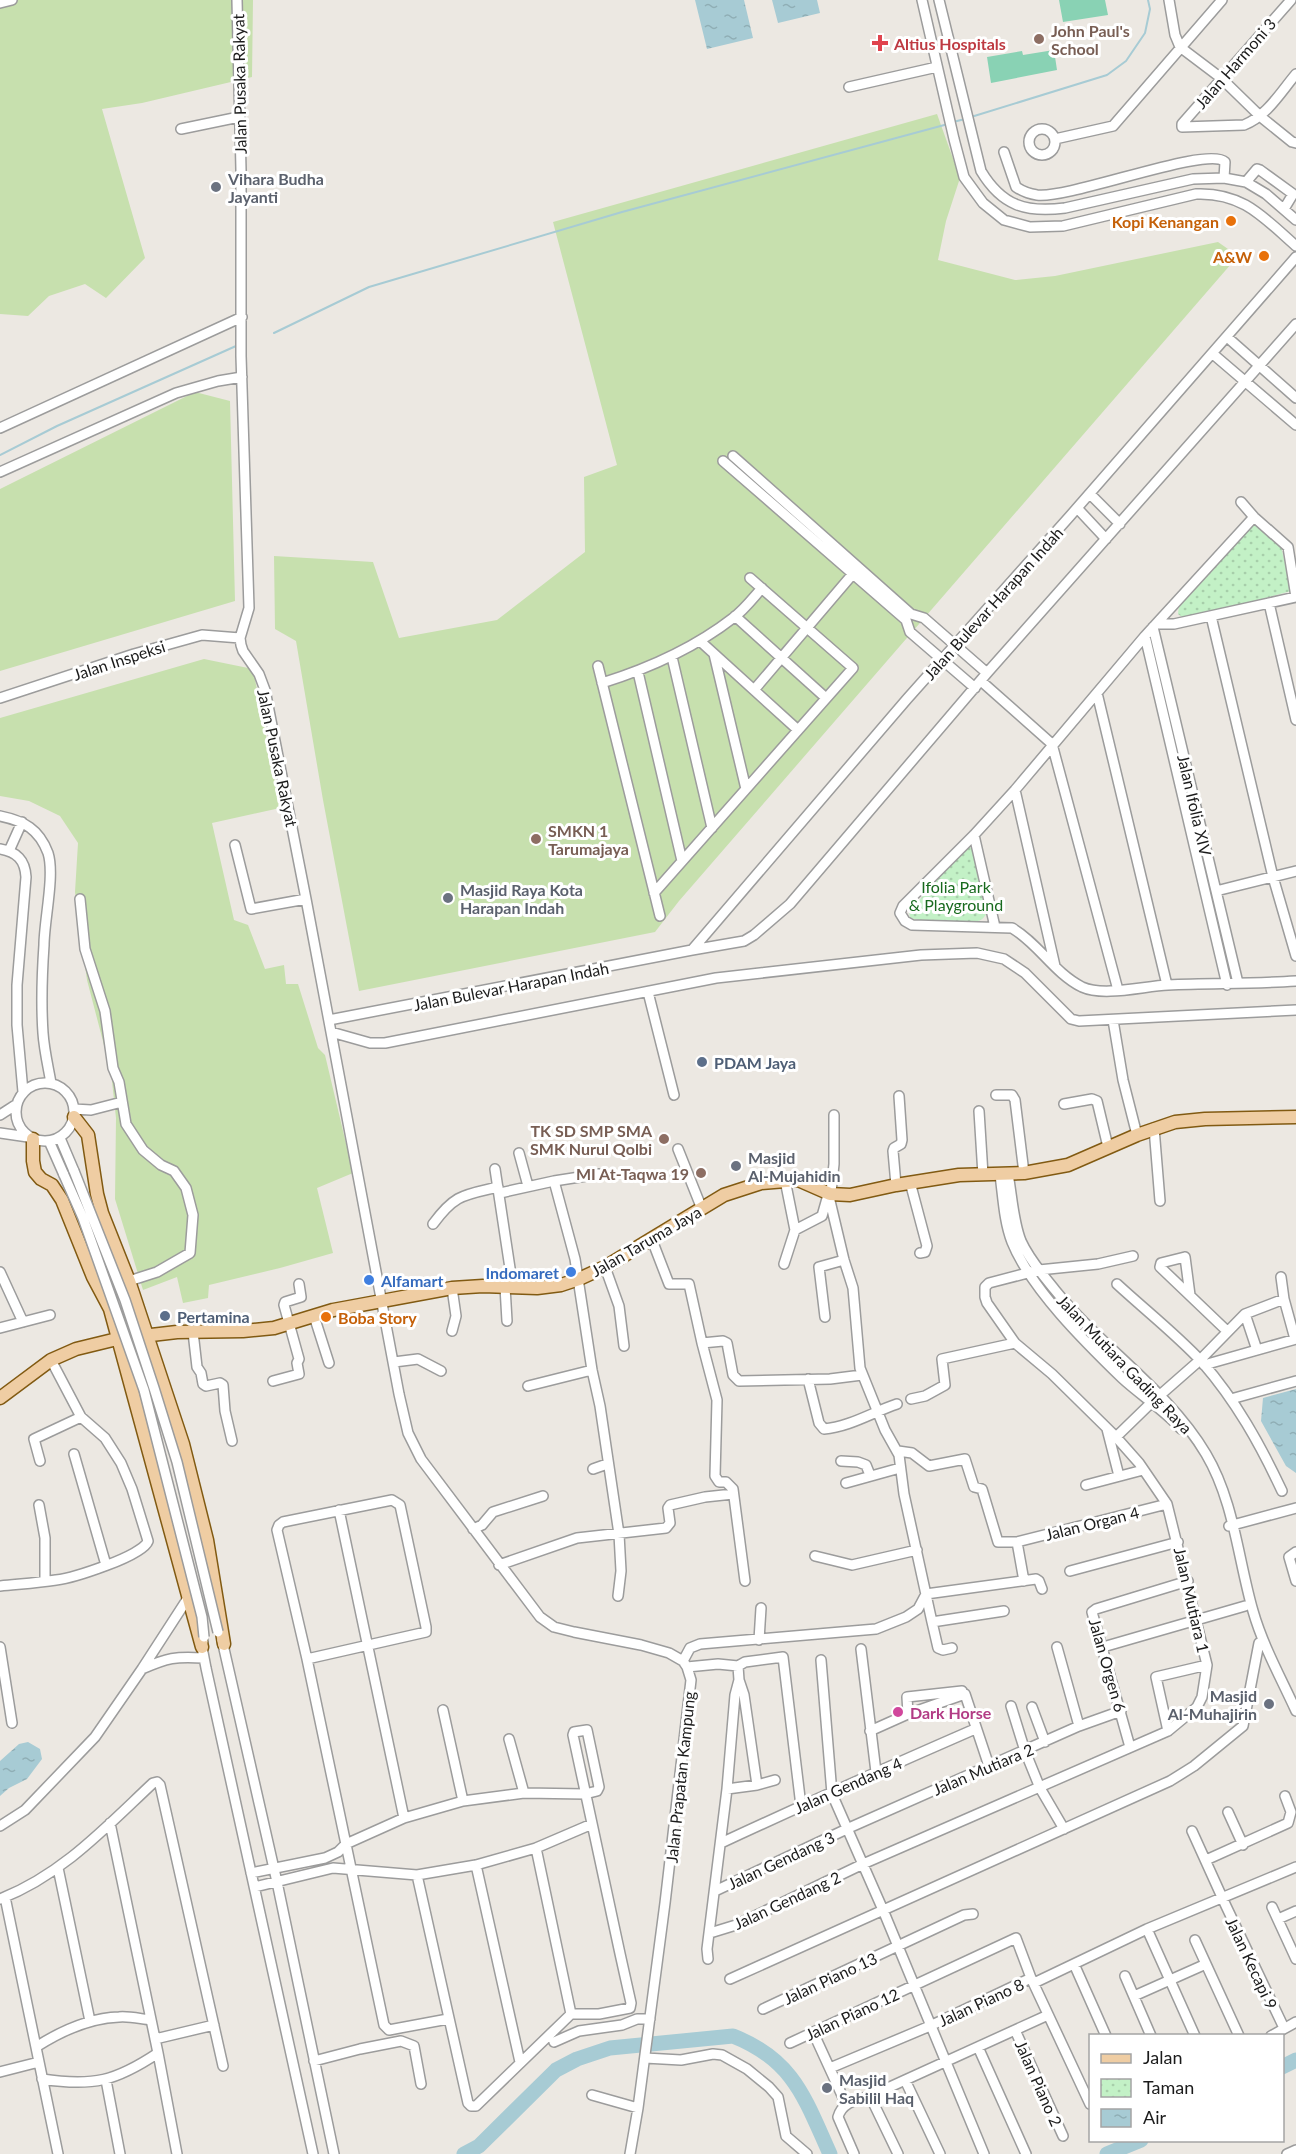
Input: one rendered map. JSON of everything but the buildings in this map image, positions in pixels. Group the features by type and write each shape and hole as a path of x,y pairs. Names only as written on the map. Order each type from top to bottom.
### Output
{"main road":[{"path":"74,1113 88,1135 99,1203 129,1281 183,1444 198,1504 224,1644"},
{"name":"Jalan Taruma Jaya","path":"0,1398 51,1360 76,1349 117,1339 147,1335 274,1328 381,1300 452,1288 550,1287 579,1279 606,1267 732,1191 761,1183 785,1180 806,1182 830,1193 850,1195 910,1182 959,1175 1024,1173 1068,1165 1154,1128 1175,1122 1204,1119 1296,1117"},
{"path":"32,1138 35,1172 41,1179 52,1185 62,1200 93,1277 110,1309 203,1647"}],"street":[{"path":"0,3 12,0"},
{"name":"Jalan Pusaka Rakyat","path":"237,0 241,356 249,608 240,638 243,651 259,674 265,690 381,1300"},
{"path":"922,0 964,177 983,203 1004,220 1030,227 1062,226 1197,194 1214,194 1234,198 1254,208 1296,246"},
{"path":"1169,0 1175,35 1180,47 1221,78 1261,117 1296,143"},
{"path":"1055,139 1113,126 1222,0"},
{"name":"Jalan Harmoni 3","path":"1261,117 1244,125 1182,127 1182,124 1221,78 1291,0"},
{"path":"925,12 940,4 981,171 988,182 1010,203 1027,209 1045,211 1193,179 1224,178 1246,182 1266,194 1296,220"},
{"path":"849,87 937,67"},
{"path":"1261,117 1296,74"},
{"path":"181,129 239,117"},
{"path":"1004,152 1013,181 1019,189 1037,195 1062,193 1191,161 1223,159 1225,162 1224,178"},
{"path":"1191,161 1193,179"},
{"path":"1246,182 1254,171 1260,170 1293,194 1284,209"},
{"path":"1010,203 1019,189"},
{"path":"1062,193 1065,208"},
{"name":"Jalan Bulevar Harapan Indah","path":"692,950 955,645 1296,257"},
{"path":"0,428 242,317"},
{"name":"Jalan Bulevar Harapan Indah","path":"329,1020 744,941 754,935 790,904 981,681 1296,324"},
{"path":"1227,337 1296,398"},
{"path":"1213,354 1296,425"},
{"path":"0,472 176,393 242,377"},
{"path":"733,456 908,617 924,618 955,645 981,681 1052,744 1118,990"},
{"path":"723,461 856,571"},
{"path":"1090,494 1120,524"},
{"path":"1155,626 1174,624 1296,597 1290,552 1285,543 1240,502"},
{"path":"1077,508 1106,539"},
{"path":"1254,517 1144,636 1015,790 903,906 900,913 905,921 912,925 1012,928 1021,933 1055,966 1090,990 1296,981"},
{"path":"754,690 856,571"},
{"path":"654,893 853,668 750,578"},
{"path":"602,683 638,672 700,641 735,616 762,588"},
{"path":"1269,603 1296,720"},
{"path":"735,616 826,698"},
{"path":"1211,616 1274,877 1296,956"},
{"path":"908,617 910,632 942,660 981,681"},
{"name":"Jalan Ifolia XIV","path":"1155,626 1238,983"},
{"name":"Jalan Inspeksi","path":"0,698 134,654 202,635 240,638"},
{"name":"Jalan Ifolia XIV","path":"1144,636 1227,985"},
{"path":"700,641 798,730"},
{"path":"714,654 746,789"},
{"path":"672,657 712,828"},
{"path":"597,666 660,916"},
{"path":"638,672 682,861"},
{"path":"1097,693 1167,985"},
{"path":"1015,790 1055,966"},
{"path":"0,816 22,822 33,829 41,838 49,856 50,874 44,942 43,1033 51,1083"},
{"path":"22,822 4,850 21,858 25,865 17,985 17,1025 23,1092"},
{"path":"974,835 995,927"},
{"path":"234,844 251,909 306,899"},
{"path":"1216,891 1296,871"},
{"path":"80,899 85,949 105,1011 113,1068 119,1082 126,1124 143,1150 160,1165 174,1172 186,1188 193,1215 190,1253 157,1272 129,1281"},
{"path":"331,1032 370,1043 385,1043 716,978 868,959 977,953 1004,959 1025,973 1071,1019 1078,1021 1296,1010"},
{"path":"648,992 675,1095"},
{"path":"1113,1020 1123,1080 1137,1135"},
{"path":"0,1133 49,1142 60,1138 67,1132 74,1113 73,1101 64,1089 51,1083 40,1083 23,1092 17,1104 16,1118 22,1130 32,1138"},
{"path":"996,1095 1012,1095 1015,1100 1024,1173"},
{"path":"896,1185 893,1151 902,1140 899,1096"},
{"path":"1064,1104 1092,1099 1097,1101 1108,1148"},
{"path":"74,1113 122,1102"},
{"path":"0,1115 17,1104"},
{"path":"979,1111 983,1175"},
{"path":"834,1115 834,1164 830,1201 854,1296 862,1375 885,1430 898,1451 904,1494 938,1648 943,1650 952,1648"},
{"path":"1154,1128 1160,1201"},
{"path":"60,1138 125,1300 177,1462 218,1632 224,1644 334,2154"},
{"path":"49,1142 87,1228 144,1390 202,1617 203,1647 313,2154"},
{"path":"678,1149 702,1209"},
{"path":"519,1153 528,1186"},
{"path":"495,1169 509,1288 507,1321"},
{"path":"433,1224 448,1205 457,1198 599,1174"},
{"name":"Jalan Mutiara Gading Raya","path":"1004,1174 1014,1234 1064,1318 1121,1377 1179,1426 1198,1451 1230,1526 1262,1643"},
{"path":"784,1264 795,1230 785,1180"},
{"path":"554,1181 579,1279 592,1370 600,1406 619,1534 621,1571 618,1596"},
{"path":"910,1182 927,1246 925,1252 920,1253"},
{"path":"795,1230 822,1216 830,1193"},
{"path":"652,1240 669,1284 689,1284 717,1400 715,1476 719,1482 731,1485 745,1581"},
{"path":"1034,1271 1098,1264 1133,1256"},
{"path":"1190,1295 1185,1257 1161,1263 1160,1267 1227,1331"},
{"path":"825,1317 819,1267 844,1260"},
{"path":"606,1267 619,1306 624,1346"},
{"name":"Jalan Mutiara Gading Raya","path":"1034,1271 1159,1396 1197,1440 1207,1456 1226,1502 1245,1606 1262,1643"},
{"name":"Jalan Mutiara 1","path":"863,1864 1168,1731 1197,1707 1202,1697 1208,1665 1167,1504 1116,1437 1052,1374 1015,1343 987,1303 985,1287 989,1283 1034,1271"},
{"path":"0,1272 3,1287 23,1322"},
{"path":"1202,1363 1295,1339 1284,1299 1281,1277"},
{"path":"273,1381 299,1374 297,1363 299,1359 284,1304 301,1296 299,1284"},
{"path":"1117,1284 1202,1363 1231,1399 1257,1440 1282,1491"},
{"path":"452,1288 456,1316 452,1331"},
{"path":"1116,1437 1159,1396 1202,1363 1227,1331 1245,1314 1284,1299"},
{"path":"381,1300 399,1394 411,1442 499,1565 540,1617 554,1627 641,1645 669,1653 688,1664 738,1666 745,1662 783,1657 801,1806"},
{"path":"1245,1314 1257,1350"},
{"path":"0,1328 50,1315"},
{"path":"314,1316 329,1364"},
{"path":"193,1332 197,1367 203,1384 206,1386 220,1383 223,1386 225,1411 232,1441"},
{"path":"702,1344 723,1341 727,1343 733,1375 739,1381 830,1379 862,1375"},
{"path":"911,1399 925,1396 945,1385 942,1359 1015,1343"},
{"path":"394,1362 418,1359 441,1371"},
{"path":"0,1586 70,1577 131,1556 147,1545 148,1537 121,1463 105,1438 81,1417 51,1360"},
{"path":"528,1386 592,1370"},
{"path":"808,1379 819,1423 824,1429 897,1404"},
{"path":"1231,1399 1296,1381"},
{"path":"40,1461 34,1439 81,1417"},
{"path":"1107,1429 1119,1476"},
{"path":"898,1451 912,1453 930,1466 965,1459 974,1487 982,1489 996,1541 1017,1542 1024,1581"},
{"path":"74,1454 106,1565"},
{"path":"841,1461 866,1465 870,1476"},
{"path":"593,1469 607,1464"},
{"path":"846,1484 900,1468"},
{"path":"1086,1485 1143,1470"},
{"path":"499,1565 567,1540 668,1527 670,1505 705,1497 733,1494"},
{"path":"473,1529 482,1524 493,1512 543,1496"},
{"path":"307,1659 426,1632 400,1504 392,1500 339,1510 283,1522 277,1530 353,1871 384,2025 389,2030 448,2019"},
{"name":"Jalan Organ 4","path":"1017,1542 1167,1504"},
{"path":"39,1505 45,1538 45,1581"},
{"path":"1230,1526 1296,1508"},
{"path":"339,1510 404,1818"},
{"path":"1070,1572 1178,1542"},
{"path":"814,1556 852,1565 917,1550"},
{"path":"1296,1552 1289,1557 1296,1581"},
{"path":"926,1594 1038,1580 1042,1589"},
{"name":"Jalan Orgen 6","path":"1130,1747 1092,1615 1093,1611 1188,1581"},
{"path":"688,1664 690,1648 700,1644 876,1629 906,1617 918,1609 926,1594"},
{"path":"0,1826 26,1810 94,1737 189,1598"},
{"path":"1103,1647 1245,1606"},
{"path":"759,1640 761,1608"},
{"path":"932,1622 1004,1611"},
{"path":"1262,1643 1296,1711"},
{"path":"730,1979 884,1915 1170,1781 1194,1766 1243,1726 1262,1643"},
{"path":"0,1647 12,1723"},
{"path":"142,1669 203,1647"},
{"path":"1057,1647 1079,1725"},
{"path":"861,1649 876,1772"},
{"path":"820,1660 832,1794 984,2154"},
{"name":"Jalan Prapatan Kampung","path":"630,2154 645,2057 679,1790 691,1680 688,1664"},
{"path":"1168,1731 1156,1677 1208,1665"},
{"path":"738,1666 757,1785"},
{"path":"708,1959 706,1952 721,1844 735,1695 739,1680"},
{"path":"908,1714 907,1697 962,1691 965,1694 989,1766"},
{"path":"870,1731 908,1714 965,1694"},
{"path":"1011,1706 1024,1751 1064,1829"},
{"path":"1032,1707 1045,1742"},
{"path":"443,1710 463,1802"},
{"name":"Jalan Mutiara 2","path":"846,1829 1079,1725 1121,1711"},
{"name":"Jalan Gendang 4","path":"721,1844 975,1729"},
{"path":"251,1873 325,1858 338,1852 346,1844 404,1818 463,1802 524,1793 585,1794 597,1791 599,1787 588,1732 585,1730 574,1732 573,1735 585,1794 632,2005 629,2009 599,2014 571,2014 476,2106 471,2106 468,2103 448,2019 417,1875"},
{"path":"509,1739 524,1793"},
{"path":"727,1789 775,1780"},
{"path":"58,2154 2,1898 28,1887 58,1868 82,1850 153,1783 157,1782 160,1785 223,2066"},
{"path":"1206,1860 1288,1823 1292,1812 1285,1796"},
{"path":"1228,1812 1243,1845"},
{"path":"110,1823 177,2154"},
{"path":"255,1887 333,1868 417,1875 476,1865 536,1848 592,1824"},
{"name":"Jalan Gendang 3","path":"715,1891 846,1829"},
{"name":"Jalan Kecapi 9","path":"1192,1831 1284,2028"},
{"path":"536,1848 571,2014"},
{"name":"Jalan Gendang 2","path":"710,1933 736,1925 863,1864"},
{"path":"476,1865 520,2062"},
{"name":"Jalan Piano 8","path":"830,2068 1074,1964 1221,1897 1296,1867"},
{"path":"58,1868 90,2021"},
{"path":"1272,1907 1296,1959"},
{"path":"1278,1919 1296,1911"},
{"name":"Jalan Piano 13","path":"763,2009 896,1942 964,1915 973,1914"},
{"path":"1147,1929 1195,2034"},
{"name":"Jalan Piano 12","path":"790,2043 1016,1938 1033,1981"},
{"path":"1195,1940 1238,2034"},
{"path":"1074,1964 1105,2034"},
{"path":"1134,1996 1206,1964"},
{"path":"1125,1976 1149,2034"},
{"path":"1033,1981 1089,2102"},
{"path":"854,2154 839,2121 838,2114 846,2104 870,2096 1048,2015"},
{"path":"36,2047 61,2031 90,2021 119,2017 151,2020"},
{"path":"554,2042 579,2031 614,2026 637,2019 649,2024"},
{"path":"1274,2034 1296,2022"},
{"path":"155,2039 214,2025"},
{"name":"Jalan Piano 2","path":"1015,2030 1063,2136"},
{"path":"813,2032 846,2104"},
{"path":"314,2061 401,2041 414,2046 421,2084"},
{"path":"978,2047 1026,2154"},
{"path":"42,2079 72,2084 106,2080 134,2069 158,2053"},
{"path":"645,2057 681,2060 713,2054 722,2055 747,2069 778,2097 786,2136 807,2154"},
{"path":"0,2072 39,2062"},
{"path":"106,2080 120,2154"},
{"path":"905,2080 940,2154"},
{"path":"591,2096 638,2108"},
{"path":"870,2096 898,2154"},
{"path":"1287,2154 1296,2150"}],"green space":[{"path":"0,0 253,0 252,77 142,103 102,109 145,258 106,298 85,284 49,296 28,316 0,314"},
{"path":"1059,0 1105,0 1108,15 1063,22"},
{"path":"1054,50 1057,70 991,83 987,57 1022,51 1023,55"},
{"path":"937,114 960,178 946,221 938,260 1015,280 1055,276 1218,242 1238,256 679,901 655,932 359,991 296,641 275,629 274,556 373,562 399,638 497,620 585,552 584,477 617,465 553,222"},
{"path":"195,392 230,401 235,601 0,671 0,489"},
{"path":"1255,522 1281,546 1291,591 1221,610 1182,617 1178,614 1179,605"},
{"path":"204,659 253,669 280,808 212,823 234,920 248,925 265,969 284,965 286,984 298,984 318,1048 325,1055 353,1173 317,1188 333,1253 209,1285 208,1298 183,1303 177,1277 143,1290 115,1199 116,1118 111,1072 87,980 75,892 78,843 60,816 29,801 0,796 0,718"},
{"name":"Ifolia Park & Playground","path":"970,847 973,851 987,911 984,917 975,922 910,918 909,912 965,848"}],"water":[{"path":"695,0 744,0 753,38 707,49"},
{"path":"772,0 817,0 820,13 778,23"},
{"path":"1296,1389 1296,1473 1286,1466 1261,1421 1263,1398"},
{"path":"28,1742 40,1749 42,1759 27,1779 9,1788 0,1796 0,1761 19,1744"}],"waterway":[{"path":"971,117 1107,75 1126,61 1145,33 1150,9 1148,0"},
{"path":"953,122 965,119"},
{"path":"274,333 369,287 622,212 948,124"},
{"path":"0,455 57,426 236,346"},
{"path":"464,2154 479,2146 556,2070 577,2059 610,2048 733,2036 754,2046 784,2069 804,2099 830,2154"},
{"path":"1284,2066 1296,2060"},
{"path":"1107,2154 1136,2142"}],"place":[{"name":"John Paul's School","path":"1039,39"},
{"name":"Altius Hospitals","path":"880,43"},
{"name":"Vihara Budha Jayanti","path":"216,187"},
{"name":"Kopi Kenangan","path":"1231,221"},
{"name":"A&W","path":"1264,256"},
{"name":"SMKN 1 Tarumajaya","path":"536,839"},
{"name":"Masjid Raya Kota Harapan Indah","path":"448,898"},
{"name":"PDAM Jaya","path":"702,1062"},
{"name":"TK SD SMP SMA SMK Nurul Qolbi","path":"664,1139"},
{"name":"Masjid Al-Mujahidin","path":"736,1166"},
{"name":"MI At-Taqwa 19","path":"701,1173"},
{"name":"Indomaret","path":"571,1272"},
{"name":"Alfamart","path":"369,1280"},
{"name":"Pertamina","path":"165,1316"},
{"name":"Boba Story","path":"326,1317"},
{"name":"Masjid Al-Muhajirin","path":"1269,1704"},
{"name":"Dark Horse","path":"898,1712"},
{"name":"Masjid Sabilil Haq","path":"827,2088"}]}
